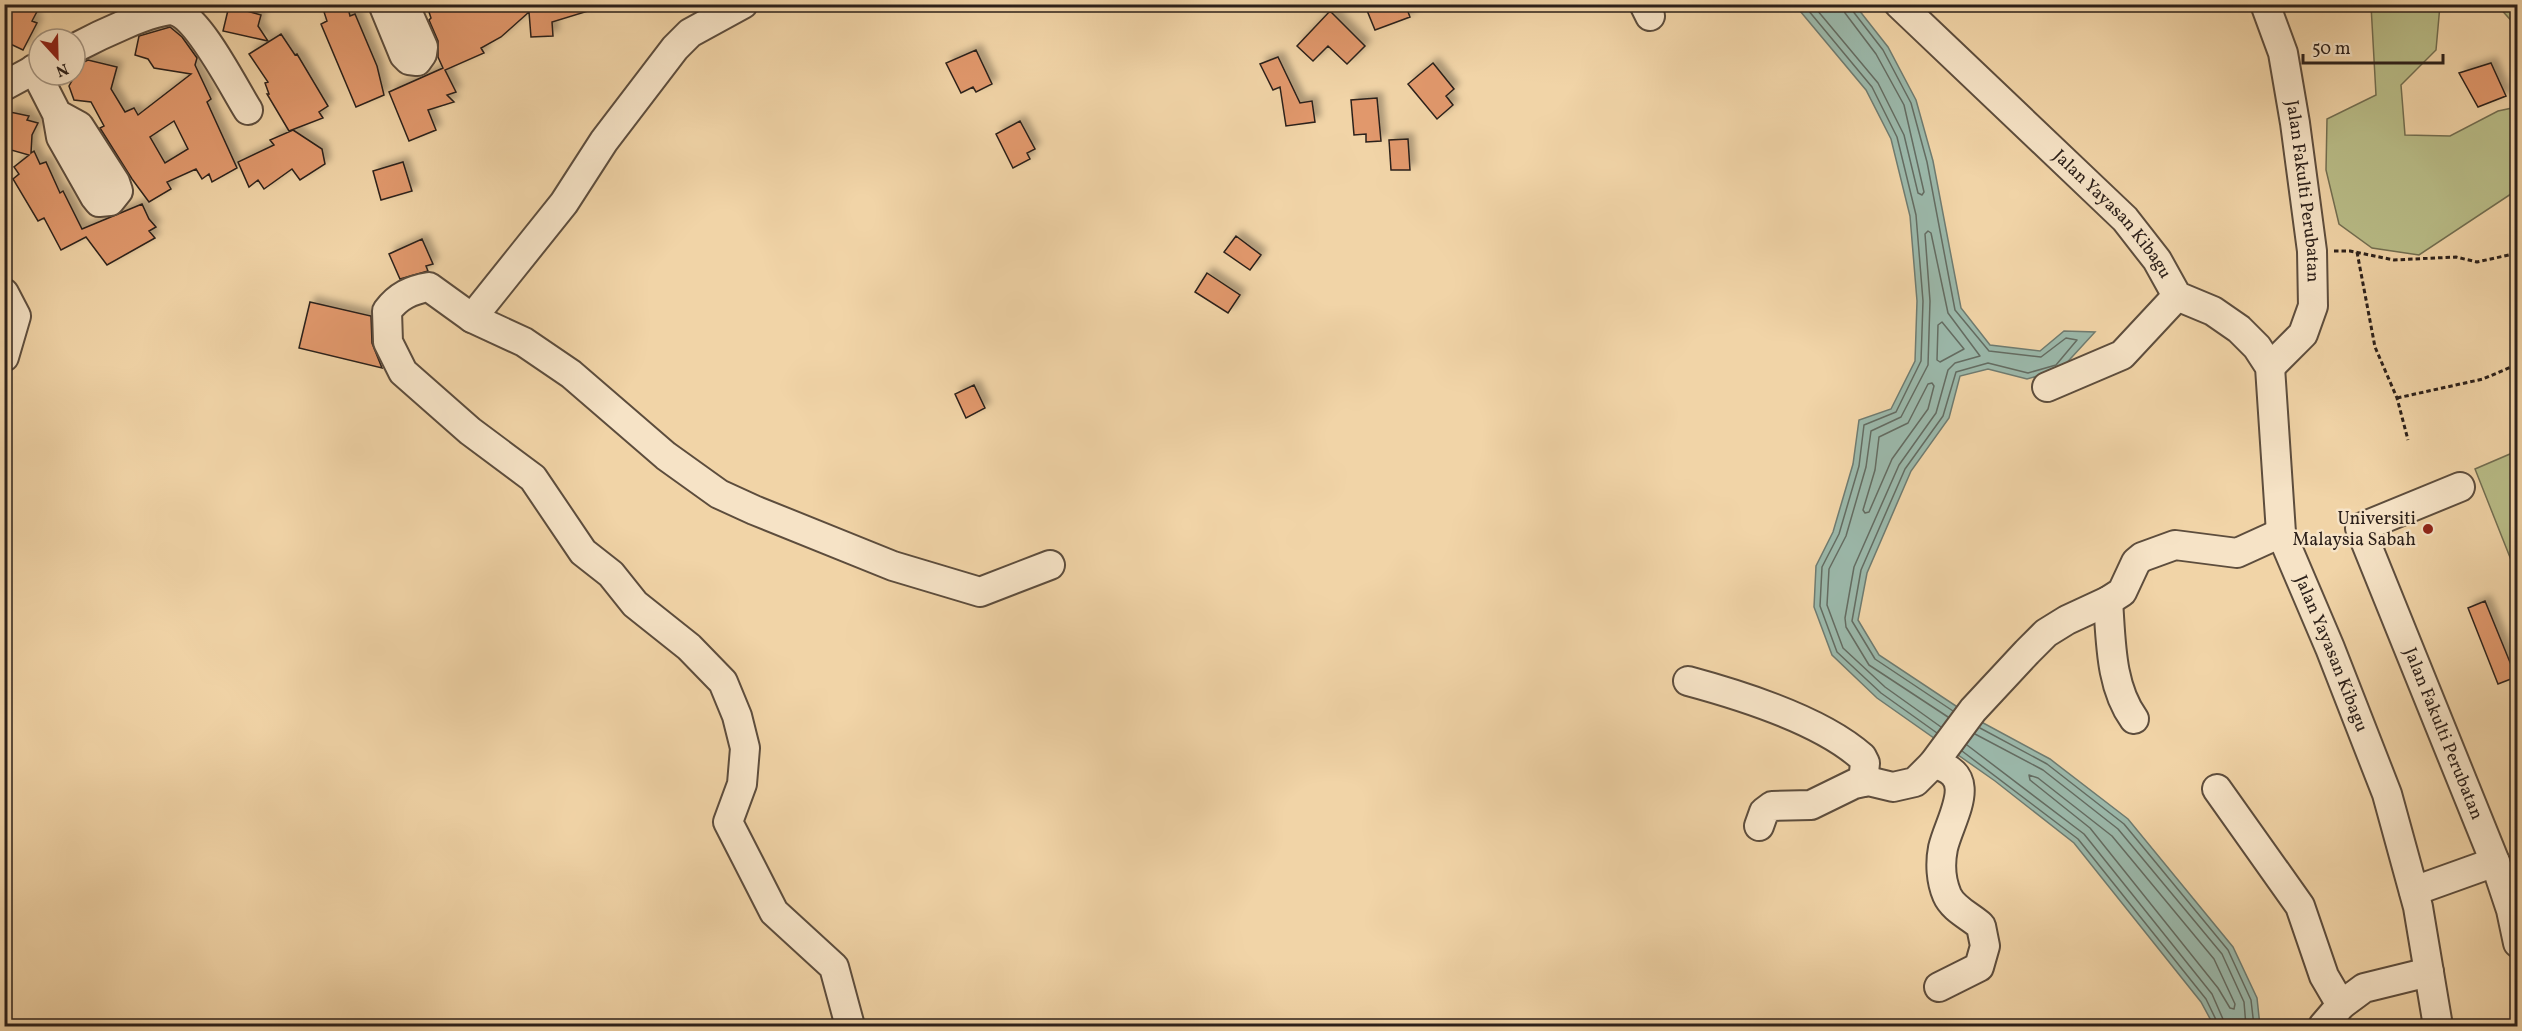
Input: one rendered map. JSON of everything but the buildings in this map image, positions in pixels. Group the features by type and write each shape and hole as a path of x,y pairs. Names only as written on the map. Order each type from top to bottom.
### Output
{"street":[{"path":"383,4 404,55 409,60 417,61 422,54 423,47 404,4"},
{"path":"472,318 564,203 604,141 675,48 690,33 743,4"},
{"name":"Jalan Yayasan Kibagu","path":"1899,4 2125,219 2157,260 2177,296 2213,311 2239,329 2257,347 2270,367 2281,533 2377,765 2398,830 2414,891 2438,1026"},
{"name":"Jalan Fakulti Perubatan","path":"2265,4 2283,53 2295,123 2312,251 2313,306 2308,324 2295,344 2270,367"},
{"path":"87,42 146,10 172,9 188,16 201,31 248,110"},
{"path":"4,86 27,73"},
{"path":"45,87 57,114"},
{"path":"850,1026 834,967 774,912 728,822 742,784 745,748 737,716 723,682 689,646 635,604 611,574 583,552 533,478 470,431 403,372 388,342 387,312 399,297 416,289 429,287 472,318 524,342 562,368 593,391 675,462 719,494 892,566 980,592 1050,565"},
{"path":"2047,387 2122,355 2177,296"},
{"path":"4,357 8,310"},
{"name":"Jalan Fakulti Perubatan","path":"2460,487 2360,528 2495,862 2511,910 2517,943"},
{"path":"1759,826 1764,812 1772,806 1811,805 1863,782 1878,781 1893,787 1906,786 1915,782 1973,710 2046,633 2122,592 2136,562 2151,552 2175,545 2237,553 2281,533"},
{"path":"2108,601 2112,655 2122,696 2134,718"},
{"path":"1688,681 1724,691 1821,730 1862,757 1865,763 1863,782"},
{"path":"1937,757 1955,774 1960,786 1959,801 1942,851 1941,868 1947,895 1952,904 1981,926 1985,946 1979,968 1939,987"},
{"path":"2217,789 2300,906 2324,976 2341,1005"},
{"path":"2414,891 2495,862"},
{"path":"2323,1026 2341,1005 2364,988 2429,972"}],"path":[{"path":"2312,251 2357,252 2394,260 2456,257 2477,262 2517,253"},
{"path":"2357,252 2375,347 2397,398 2408,440"},
{"path":"2397,398 2483,379 2517,364"}],"green space":[{"path":"2371,5 2440,5 2436,50 2401,85 2405,135 2450,136 2498,111 2517,107 2517,190 2419,255 2372,248 2339,224 2326,170 2327,119 2376,95"},
{"path":"2497,5 2517,5 2517,27"},
{"path":"2517,451 2517,575 2475,469"}],"water":[{"path":"1795,5 1855,5 1888,47 1916,100 1933,161 1961,308 1990,345 2040,351 2064,331 2095,332 2060,370 2027,379 1988,369 1960,376 1949,418 1911,471 1867,573 1858,620 1879,655 1974,718 2050,759 2128,819 2233,947 2257,998 2260,1026 2214,1026 2201,1002 2074,843 1995,781 1877,698 1832,655 1814,607 1816,566 1833,532 1853,464 1859,420 1891,409 1915,361 1917,301 1910,216 1891,139 1866,90"}],"place":[{"name":"Universiti Malaysia Sabah","path":"2428,529"}]}
